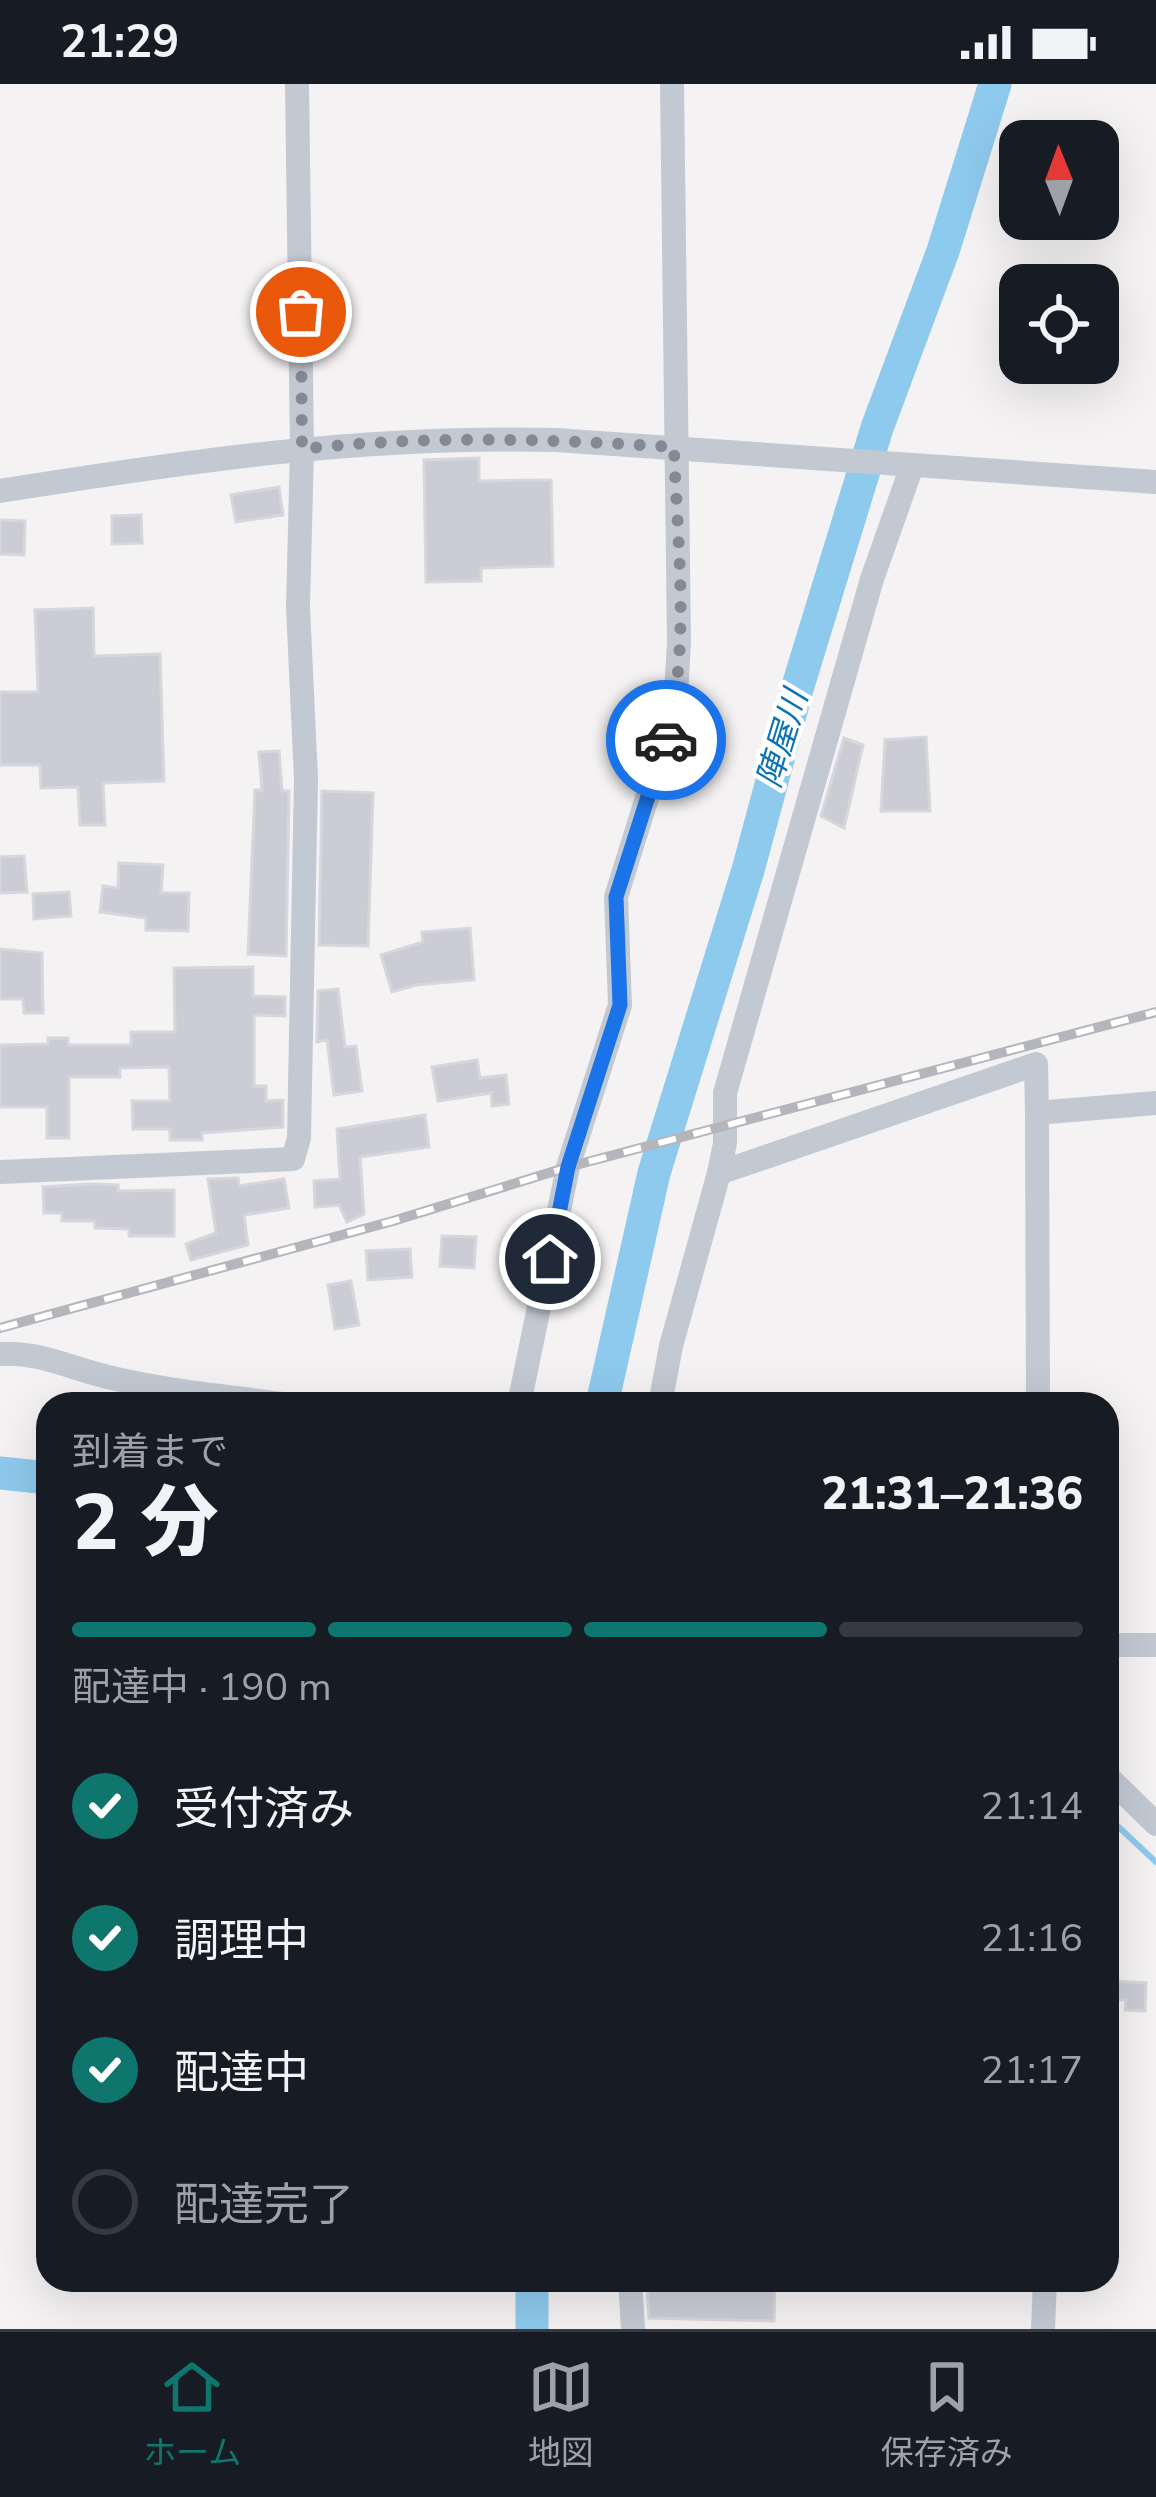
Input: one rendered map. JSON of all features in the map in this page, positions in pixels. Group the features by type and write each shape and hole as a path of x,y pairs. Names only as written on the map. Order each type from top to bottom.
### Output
{"street":[{"path":"0,1172 292,1159 298,1138 306,779 298,608 302,449 297,84"},
{"path":"521,1392 568,1167 620,1005 616,897 676,695 672,84"},
{"path":"0,491 208,458 383,440 464,437 674,447 1156,482"},
{"path":"662,1392 719,1173 725,1143 725,1093 907,466"},
{"path":"719,1173 1036,1064 1038,1392"},
{"path":"1037,1113 1156,1103"},
{"path":"0,1354 24,1353 147,1384 201,1392"},
{"path":"1119,1645 1156,1645"},
{"path":"1119,1788 1156,1824"},
{"path":"631,2292 633,2329"},
{"path":"1043,2329 1045,2292"}],"building":[{"path":"479,458 479,481 551,480 553,566 481,568 481,581 426,582 424,460"},
{"path":"279,487 283,515 236,522 231,495"},
{"path":"141,515 142,543 112,544 112,516"},
{"path":"0,520 25,521 24,555 0,554"},
{"path":"93,608 94,656 160,654 164,781 103,783 105,825 80,825 78,787 41,788 40,765 0,765 0,692 38,692 35,610"},
{"path":"926,737 930,811 881,811 885,740"},
{"path":"844,738 863,745 844,828 821,816"},
{"path":"279,751 282,791 289,791 286,956 248,954 255,790 262,790 259,752"},
{"path":"322,791 373,793 368,946 319,945"},
{"path":"24,856 27,892 0,893 0,857"},
{"path":"119,863 163,865 161,893 189,893 188,931 146,930 146,918 100,912 103,886 118,888"},
{"path":"69,892 71,916 34,919 33,894"},
{"path":"470,928 474,980 392,992 381,955 423,942 422,932"},
{"path":"0,949 42,953 43,1013 24,1013 23,999 0,999"},
{"path":"253,967 253,996 285,997 285,1016 254,1015 254,1086 266,1086 266,1101 283,1100 283,1127 202,1133 202,1140 170,1140 170,1129 133,1129 132,1101 170,1101 169,1067 120,1068 120,1077 69,1077 69,1138 47,1138 47,1107 0,1107 0,1045 48,1044 48,1038 68,1038 68,1045 131,1045 131,1032 175,1032 174,968"},
{"path":"338,989 345,1047 356,1046 362,1091 334,1095 327,1040 317,1042 318,991"},
{"path":"477,1060 480,1078 506,1075 509,1104 492,1106 491,1093 438,1101 432,1067"},
{"path":"425,1115 429,1147 360,1157 364,1214 347,1222 339,1205 315,1207 314,1181 340,1179 337,1129"},
{"path":"238,1178 239,1186 284,1179 289,1208 244,1215 248,1245 191,1260 186,1244 216,1233 208,1179"},
{"path":"118,1185 118,1191 174,1190 174,1236 129,1236 129,1229 95,1228 95,1221 62,1221 62,1213 44,1213 43,1187"},
{"path":"442,1236 476,1237 474,1268 440,1266"},
{"path":"410,1249 412,1277 368,1280 366,1251"},
{"path":"351,1281 359,1325 335,1329 328,1285"},
{"path":"1119,1981 1146,1983 1145,2011 1125,2010 1126,2000 1119,2000"},
{"path":"648,2292 775,2292 774,2321 649,2318"}],"waterway":[{"name":"陣屋川","path":"605,1392 654,1173 748,870 797,689 877,428 943,251 995,84"},
{"name":"陣屋川","path":"0,1473 36,1477"},
{"path":"1119,1827 1156,1862"},
{"path":"532,2292 532,2329"}],"railway":[{"path":"0,1328 393,1221 568,1167 1156,1012"}],"way so far":[{"path":"301,312 302,449 464,437 674,447 679,642 676,695 666,740"}],"route":[{"path":"550,1259 568,1167 620,1005 616,897 666,740"}]}
